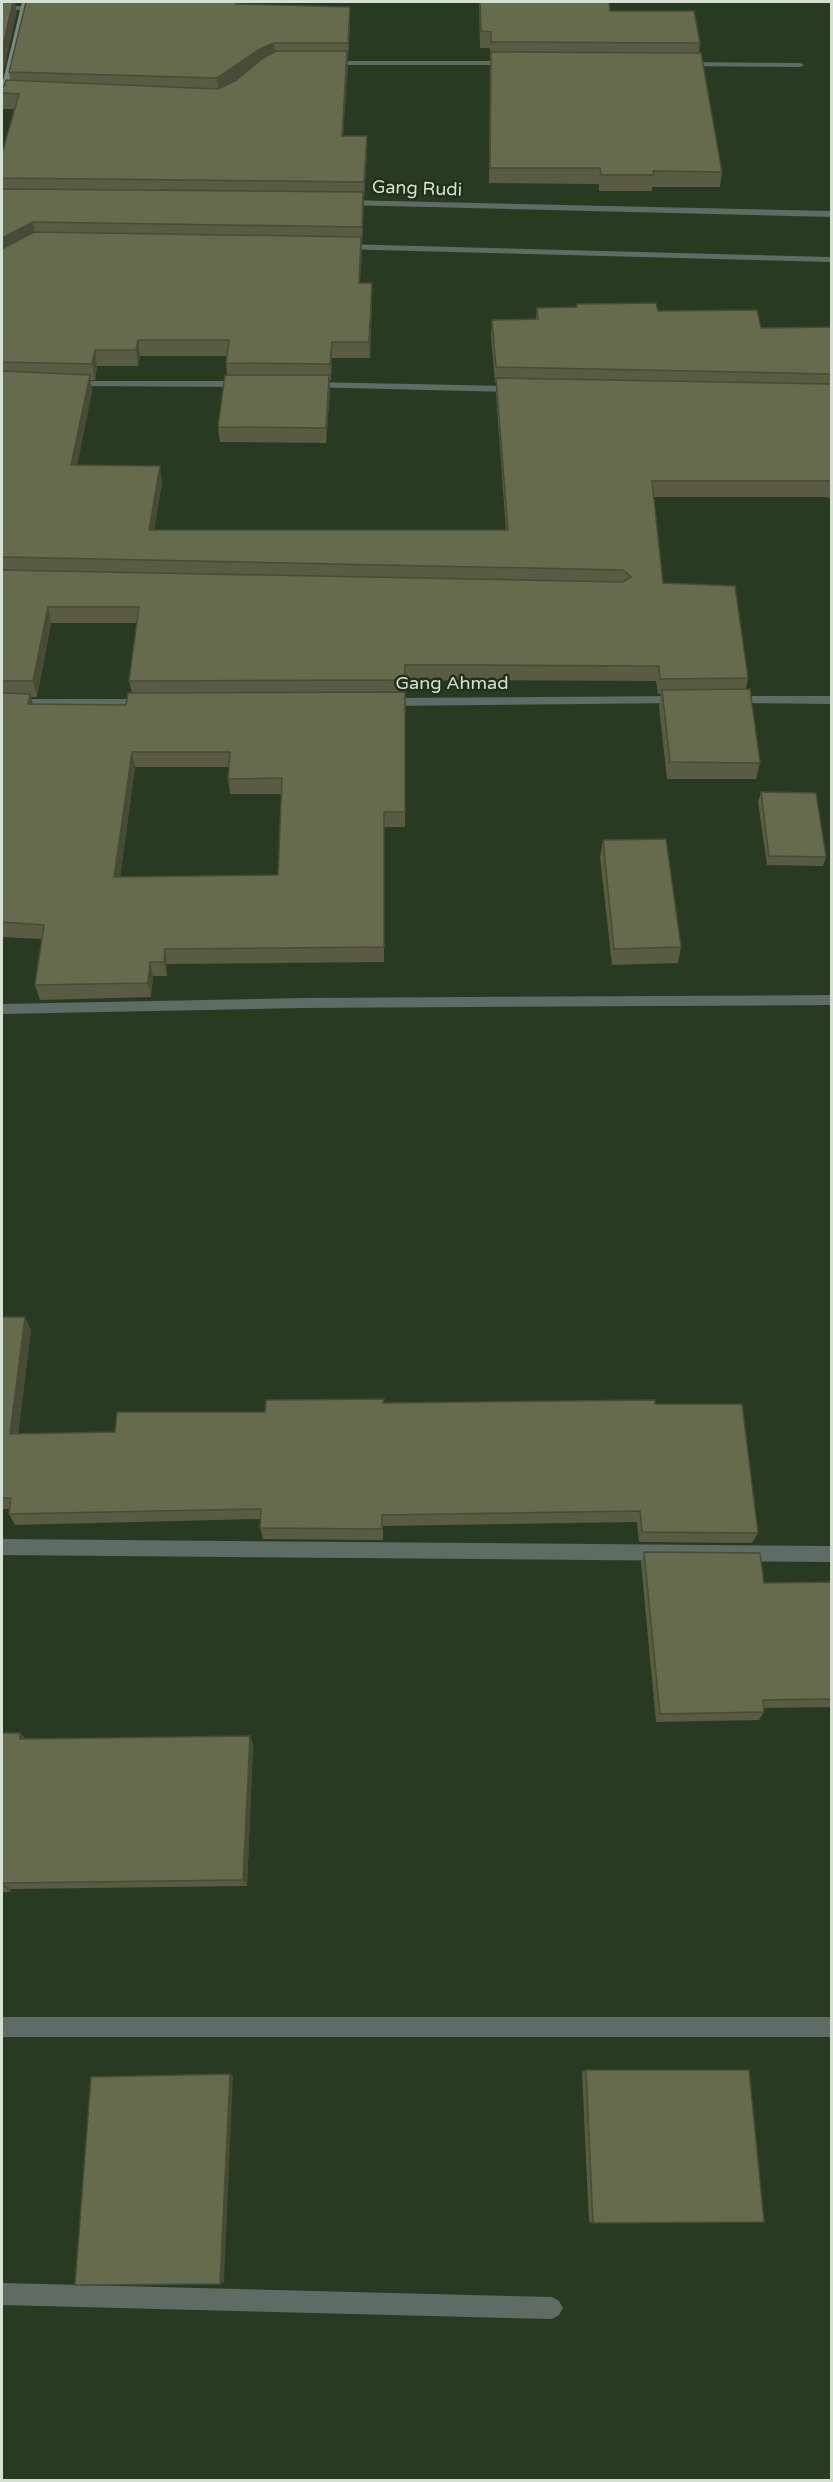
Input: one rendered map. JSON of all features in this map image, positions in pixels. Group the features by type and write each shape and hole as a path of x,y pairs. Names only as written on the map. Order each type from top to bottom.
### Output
{"main road":[{"path":"3,96 24,5"}],"street":[{"path":"2,8 24,5"},
{"path":"312,63 514,63"},
{"path":"669,64 800,64"},
{"path":"3,96 16,93"},
{"name":"Gang Rudi","path":"338,203 831,214"},
{"path":"336,247 830,260"},
{"path":"57,384 261,384"},
{"path":"296,385 522,389"},
{"name":"Gang Ahmad","path":"369,702 689,700"},
{"path":"725,700 831,700"},
{"path":"2,703 156,702"},
{"path":"2,1009 301,1002 831,1000"},
{"path":"2,1547 831,1554"},
{"path":"2,2027 831,2027"},
{"path":"2,2294 552,2308"}],"building":[{"path":"2,2 13,2 2,50"},
{"path":"26,2 236,2 236,4 350,7 348,43 274,43 258,50 217,78 9,72"},
{"path":"480,2 609,2 610,11 694,11 700,43 491,42 491,32 481,31"},
{"path":"276,51 347,51 342,136 367,136 364,182 2,178 2,154 19,94 2,93 6,80 218,89 235,81 262,59"},
{"path":"491,52 701,53 722,172 653,171 654,175 601,175 600,168 490,168"},
{"path":"2,189 363,192 362,227 33,222 2,238"},
{"path":"34,232 361,237 359,283 372,283 369,342 332,342 330,364 226,363 229,340 138,340 136,350 95,350 92,364 2,362 2,249"},
{"path":"656,303 658,311 757,310 761,328 831,327 831,374 496,367 492,320 538,319 537,308 577,307 577,304"},
{"path":"2,371 90,375 71,465 160,466 149,530 508,530 496,378 831,384 831,481 652,481 663,583 735,586 748,678 660,679 659,666 405,665 405,680 129,681 139,607 48,607 33,681 2,681 2,570 623,582 631,577 623,570 2,557"},
{"path":"225,375 329,375 326,428 218,427"},
{"path":"750,689 760,763 670,762 662,690"},
{"path":"405,692 405,812 384,812 384,947 165,949 164,962 150,962 148,983 35,985 44,925 2,922 2,693 30,694 28,704 126,705 128,693","holes":["132,752 230,752 228,779 282,778 278,875 114,877"]},
{"path":"761,792 816,793 826,857 769,856"},
{"path":"666,839 681,947 614,949 603,840"},
{"path":"2,1317 25,1317 10,1434 115,1432 117,1412 265,1412 266,1400 384,1399 383,1403 655,1400 655,1404 742,1404 758,1533 642,1532 640,1511 382,1515 382,1529 260,1528 261,1509 9,1514 11,1498 2,1498"},
{"path":"644,1552 760,1553 764,1583 831,1582 831,1699 763,1700 764,1712 660,1714"},
{"path":"2,1733 20,1733 20,1739 250,1736 243,1880 3,1883 2,1886"},
{"path":"586,2070 749,2070 764,2222 593,2223"},
{"path":"230,2074 220,2284 75,2285 91,2077"}]}
